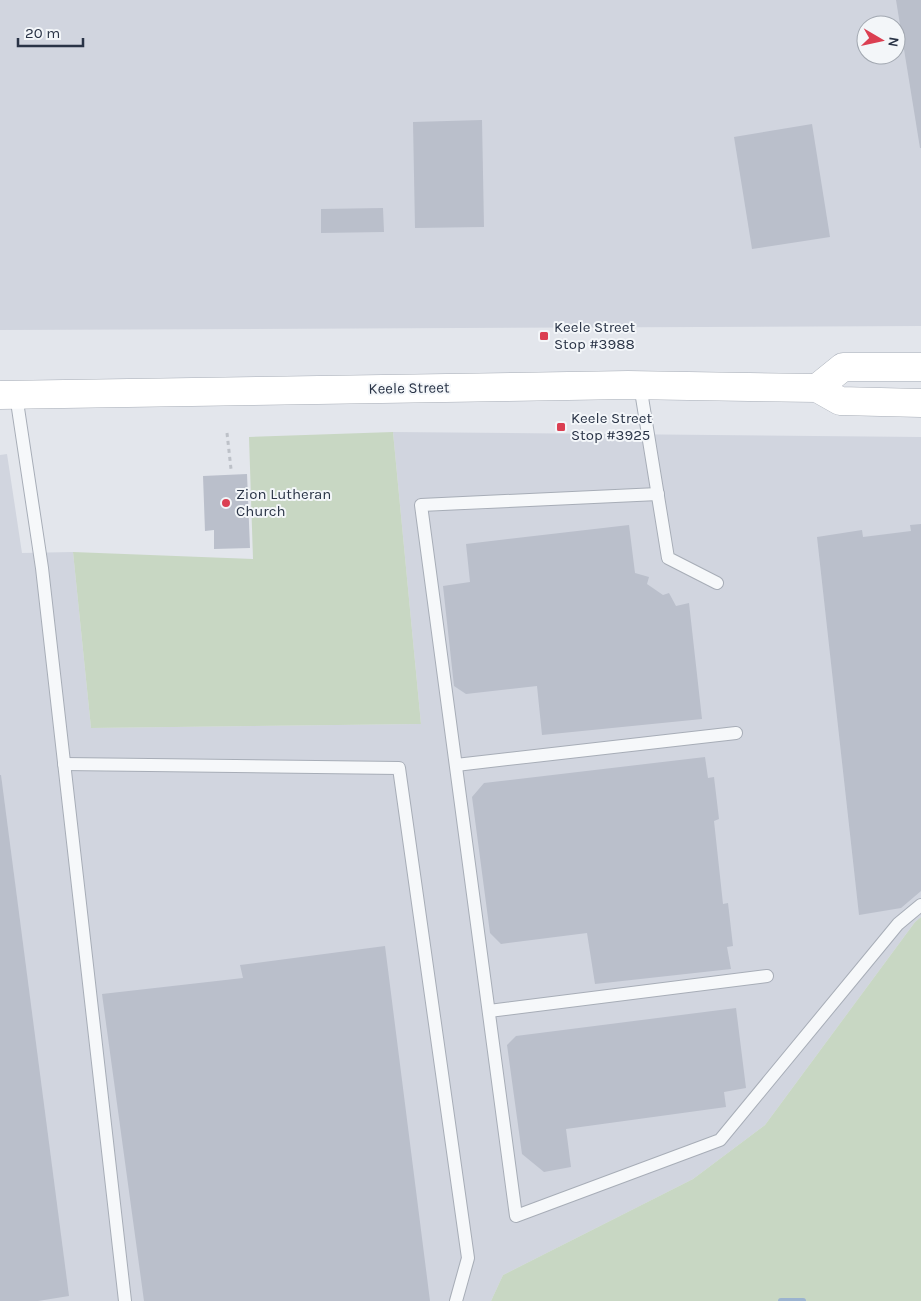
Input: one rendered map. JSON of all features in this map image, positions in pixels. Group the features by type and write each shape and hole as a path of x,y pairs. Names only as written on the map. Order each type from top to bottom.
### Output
{"main road":[{"path":"817,388 843,367 921,367"},
{"name":"Keele Street","path":"8,395 640,385 817,388 840,401 921,403"}],"lane":[{"path":"640,385 668,558 717,583"},
{"path":"8,395 42,568 125,1301"},
{"path":"658,494 422,505 516,1216 720,1140 898,924 921,905"},
{"path":"456,765 736,733"},
{"path":"64,764 399,768 468,1258 456,1301"},
{"path":"488,1011 767,976"}],"path":[{"path":"227,433 231,469"}],"shaded area":[{"path":"0,0 921,0 921,326 0,330"},
{"path":"393,432 921,437 921,917 915,922 765,1125 693,1179 503,1275 491,1301 0,1301 0,455 7,454 22,553 73,552 91,728 421,724"}],"green space":[{"path":"393,432 421,724 91,728 73,552 253,559 249,437"},
{"path":"921,917 921,1301 491,1301 503,1275 693,1179 765,1125 915,922"}],"building":[{"path":"896,0 921,0 921,148 906,62 906,15 898,15"},
{"path":"482,120 484,227 415,228 413,122"},
{"path":"812,124 830,237 752,249 734,137"},
{"path":"383,208 384,232 321,233 321,209"},
{"name":"Zion Lutheran Church","path":"247,474 250,548 214,549 214,530 205,531 203,476"},
{"path":"921,524 921,891 901,908 859,915 817,537 862,530 863,537 911,531 910,525"},
{"path":"629,525 635,573 649,577 647,584 663,595 669,593 676,606 689,603 702,719 542,735 537,686 466,694 454,686 443,586 470,582 466,544"},
{"path":"705,757 708,778 714,777 719,819 714,821 723,904 728,903 733,946 727,947 731,969 595,984 587,933 501,944 490,933 472,797 484,783"},
{"path":"0,775 69,1296 38,1301 0,1301"},
{"path":"385,946 430,1301 144,1301 102,994 243,978 240,965"},
{"path":"736,1008 746,1088 724,1092 726,1107 566,1129 571,1167 544,1172 522,1154 507,1045 516,1036"}],"waterway":[{"path":"781,1301 803,1301"}],"place":[{"name":"Keele Street Stop #3988","path":"544,336"},
{"name":"Keele Street Stop #3925","path":"561,427"},
{"name":"Zion Lutheran Church","path":"226,503"}]}
